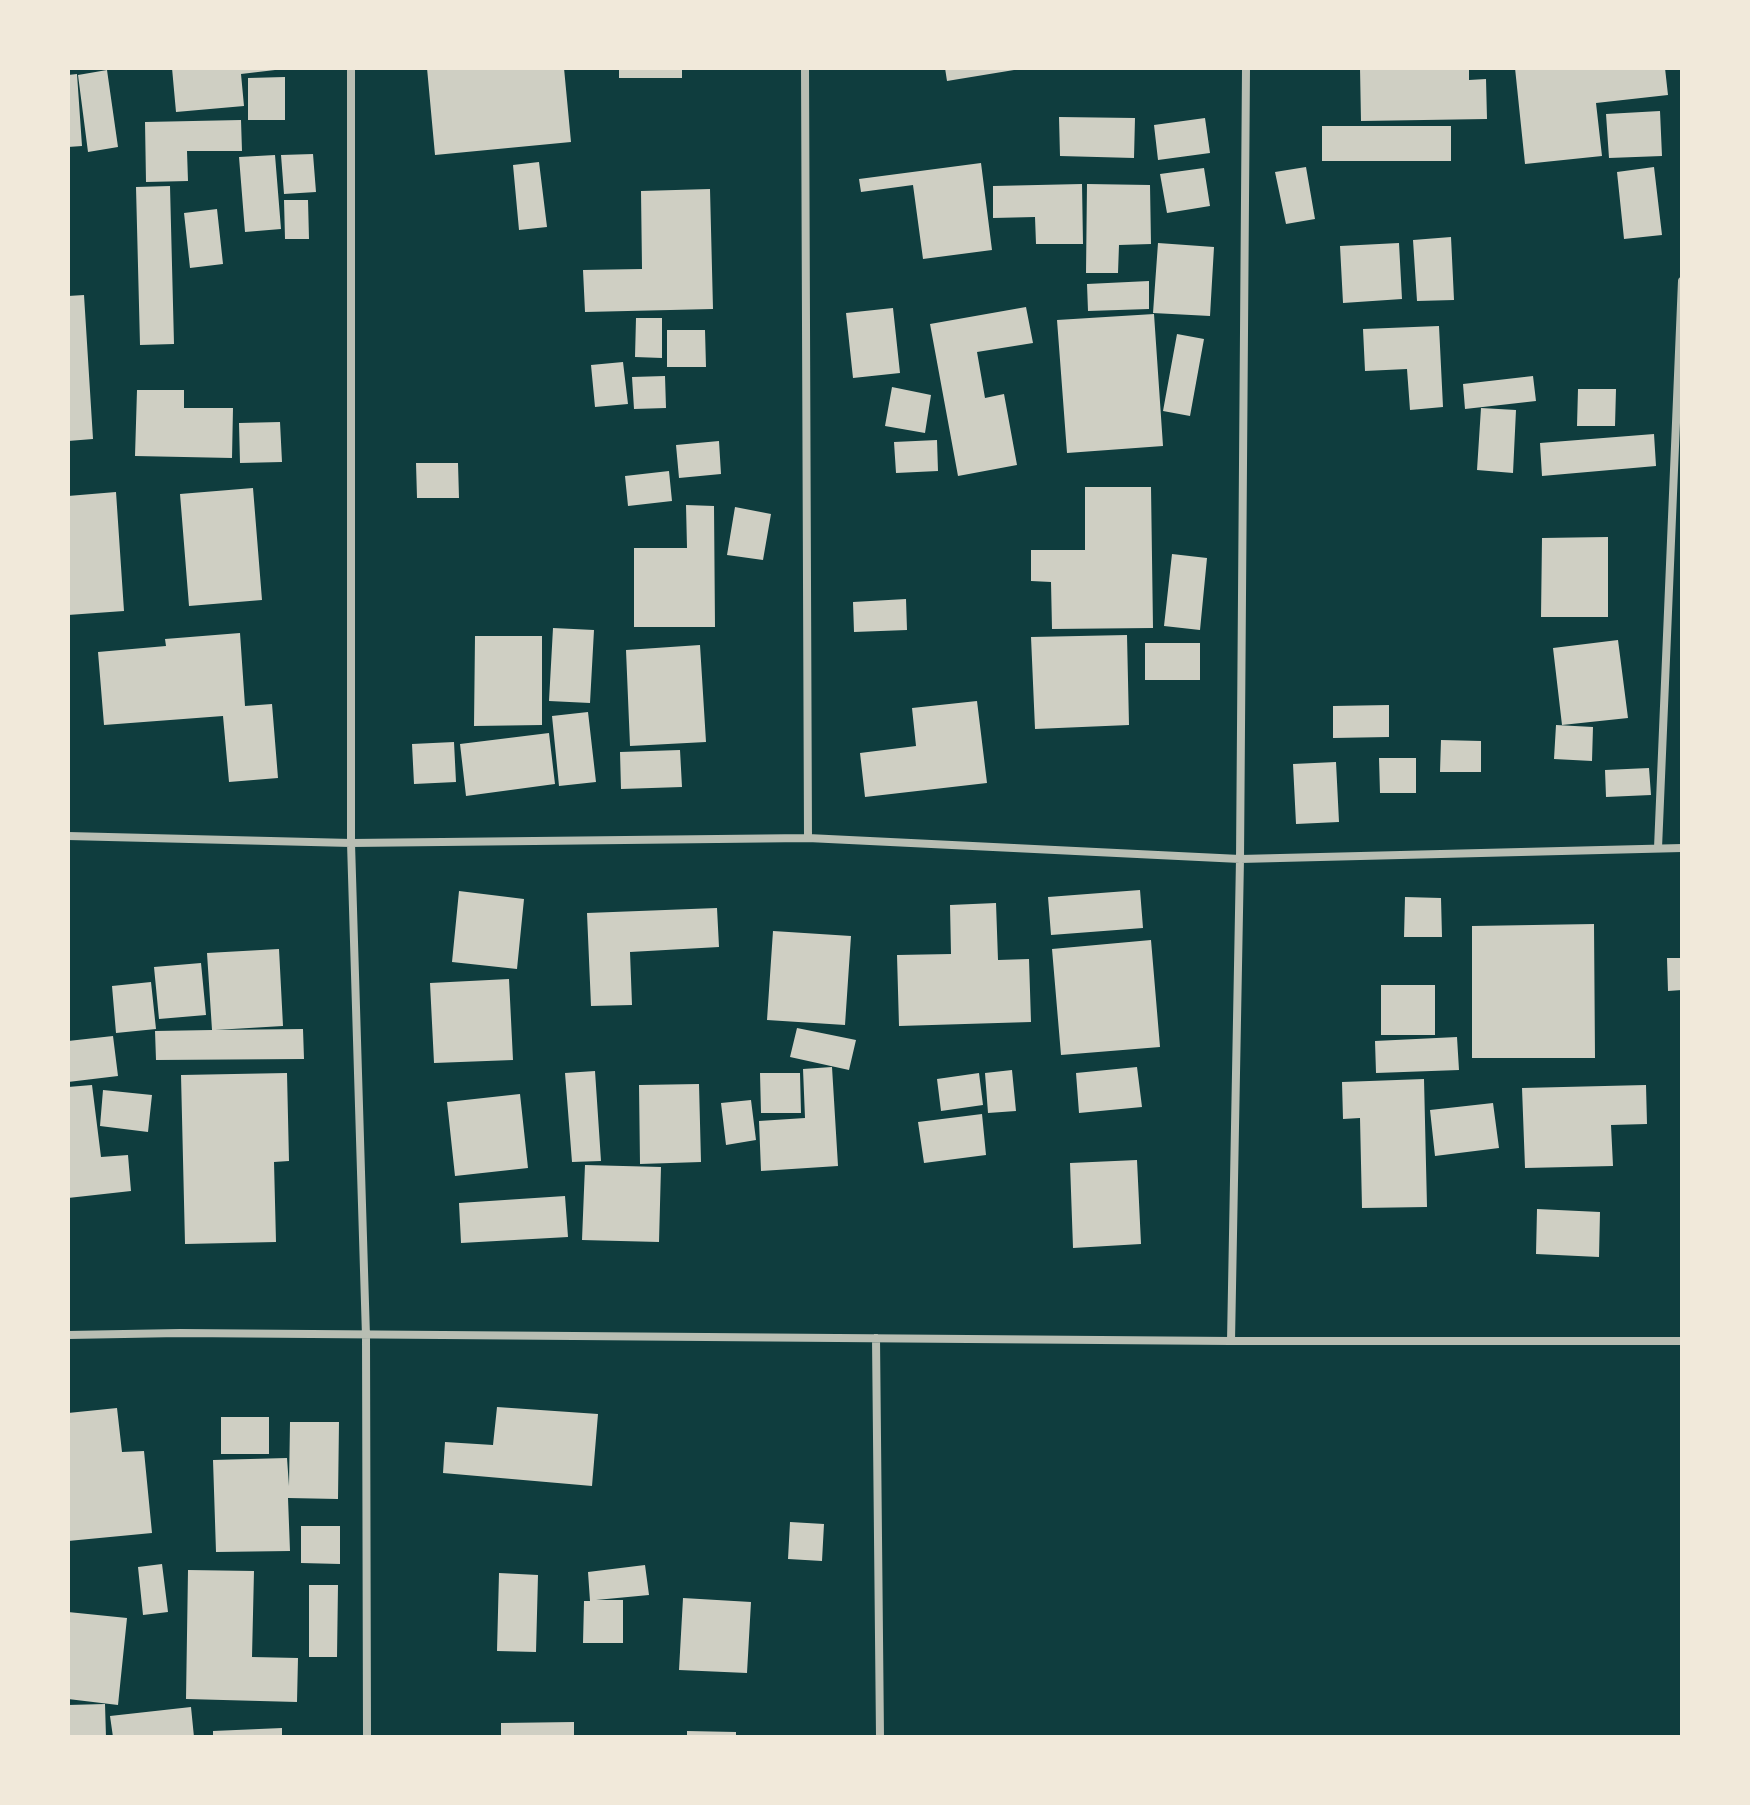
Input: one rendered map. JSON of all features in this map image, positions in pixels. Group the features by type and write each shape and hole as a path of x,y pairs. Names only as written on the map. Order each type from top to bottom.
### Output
{"street":[{"path":"351,68 351,843 366,1336 367,1737"},
{"path":"805,68 808,838"},
{"path":"1231,1341 1240,859 1246,68"},
{"path":"1658,848 1682,281"},
{"path":"68,836 351,843 808,838 1240,859 1682,848"},
{"path":"68,1335 180,1333 1231,1341 1682,1341"},
{"path":"876,1338 880,1737"}],"building":[{"path":"172,68 275,70 241,74 244,106 176,112"},
{"path":"427,68 564,68 571,142 435,155"},
{"path":"619,68 682,68 682,78 619,78"},
{"path":"945,68 1014,68 1014,70 947,81"},
{"path":"1360,68 1469,68 1469,80 1486,79 1487,119 1361,121"},
{"path":"1515,68 1665,68 1668,95 1596,103 1602,156 1525,164"},
{"path":"107,70 118,147 88,152 78,75"},
{"path":"77,74 82,146 68,147 68,75"},
{"path":"285,77 285,120 248,120 248,78"},
{"path":"1660,111 1662,156 1609,158 1606,114"},
{"path":"1059,117 1135,118 1134,158 1060,156"},
{"path":"1205,118 1210,153 1158,160 1154,125"},
{"path":"241,120 242,151 187,151 188,181 146,182 145,122"},
{"path":"1322,126 1451,126 1451,161 1322,161"},
{"path":"313,154 316,192 284,194 281,155"},
{"path":"275,155 281,229 245,232 239,157"},
{"path":"539,162 547,227 519,230 513,165"},
{"path":"981,163 992,250 923,259 913,185 861,192 859,179"},
{"path":"1306,167 1315,219 1286,224 1275,172"},
{"path":"1654,167 1662,235 1624,239 1617,172"},
{"path":"1204,168 1210,206 1167,213 1160,174"},
{"path":"1082,184 1083,244 1036,244 1035,217 993,218 993,186"},
{"path":"1087,184 1150,185 1151,244 1119,245 1118,273 1086,273"},
{"path":"170,186 174,344 140,345 136,187"},
{"path":"710,189 713,309 585,312 583,270 642,269 641,191"},
{"path":"284,200 308,200 309,239 285,239"},
{"path":"217,209 223,264 190,268 184,213"},
{"path":"1451,237 1454,300 1417,301 1413,240"},
{"path":"1158,243 1214,247 1210,316 1153,313"},
{"path":"1399,243 1402,299 1343,303 1340,246"},
{"path":"1149,281 1149,309 1088,311 1087,284"},
{"path":"84,295 93,439 68,441 68,296"},
{"path":"1026,307 1033,343 977,352 985,398 1004,394 1017,465 958,476 930,324"},
{"path":"893,308 900,373 853,378 846,313"},
{"path":"1154,314 1163,446 1067,453 1057,320"},
{"path":"636,318 662,318 662,358 635,357"},
{"path":"1439,326 1443,407 1410,410 1407,369 1365,371 1363,329"},
{"path":"667,330 705,330 706,367 667,367"},
{"path":"1177,334 1204,339 1190,416 1163,411"},
{"path":"623,362 628,404 595,407 591,365"},
{"path":"665,376 666,408 634,409 632,377"},
{"path":"1533,376 1536,401 1465,409 1463,384"},
{"path":"892,387 931,395 925,433 885,426"},
{"path":"1578,389 1616,389 1615,426 1577,426"},
{"path":"137,390 184,390 184,408 233,408 232,458 135,456"},
{"path":"1481,408 1516,410 1513,473 1477,470"},
{"path":"280,422 282,462 240,463 239,423"},
{"path":"1654,434 1656,466 1542,476 1540,443"},
{"path":"937,440 938,471 896,473 894,442"},
{"path":"719,441 721,474 679,478 676,445"},
{"path":"416,463 458,463 459,498 417,498"},
{"path":"669,471 672,501 628,506 625,476"},
{"path":"1085,487 1151,487 1153,628 1052,629 1051,582 1031,581 1031,550 1085,550"},
{"path":"253,488 262,600 189,606 180,494"},
{"path":"116,492 124,611 68,615 68,496"},
{"path":"686,505 714,506 715,627 634,627 634,548 687,548"},
{"path":"735,507 771,514 763,560 727,555"},
{"path":"1608,537 1608,617 1541,617 1542,538"},
{"path":"1172,554 1207,558 1200,630 1164,626"},
{"path":"906,599 907,630 854,632 853,602"},
{"path":"553,628 594,630 590,703 549,701"},
{"path":"240,633 245,706 272,704 278,778 229,782 223,716 104,725 98,652 166,646 165,639"},
{"path":"1127,635 1129,725 1035,729 1031,637"},
{"path":"475,636 542,636 542,725 474,726"},
{"path":"1618,640 1628,718 1562,725 1553,648"},
{"path":"1145,643 1200,643 1200,680 1145,680"},
{"path":"700,645 706,742 630,746 626,650"},
{"path":"977,701 987,783 865,797 860,753 916,746 912,708"},
{"path":"1389,705 1389,737 1333,738 1333,706"},
{"path":"588,712 596,782 559,786 552,716"},
{"path":"1556,725 1593,727 1592,761 1554,759"},
{"path":"549,733 555,784 466,796 460,744"},
{"path":"1441,740 1481,741 1481,772 1440,772"},
{"path":"454,742 456,782 414,784 412,744"},
{"path":"680,750 682,787 621,789 620,752"},
{"path":"1379,758 1416,758 1416,793 1380,793"},
{"path":"1336,762 1339,822 1296,824 1293,764"},
{"path":"1649,768 1651,795 1606,797 1605,770"},
{"path":"1140,890 1143,928 1051,935 1048,897"},
{"path":"459,891 524,899 517,969 452,962"},
{"path":"1405,897 1441,898 1442,937 1404,937"},
{"path":"996,903 998,960 1029,959 1031,1022 899,1026 897,955 951,954 950,905"},
{"path":"717,908 719,947 630,952 632,1005 591,1006 587,913"},
{"path":"1594,924 1595,1058 1472,1058 1472,926"},
{"path":"773,931 851,936 845,1025 767,1020"},
{"path":"1151,940 1160,1047 1061,1055 1052,949"},
{"path":"279,949 283,1026 215,1030 303,1029 304,1059 156,1060 155,1031 212,1030 207,953"},
{"path":"1667,958 1682,958 1682,990 1668,991"},
{"path":"201,963 206,1015 159,1019 154,967"},
{"path":"509,979 513,1060 434,1063 430,983"},
{"path":"151,982 156,1029 116,1033 112,986"},
{"path":"1381,985 1435,985 1435,1035 1381,1035"},
{"path":"797,1028 856,1040 849,1070 790,1057"},
{"path":"113,1036 118,1076 68,1082 68,1041"},
{"path":"1457,1037 1459,1070 1376,1073 1375,1041"},
{"path":"832,1067 838,1166 761,1171 759,1121 805,1118 803,1069"},
{"path":"1137,1067 1142,1107 1079,1113 1076,1073"},
{"path":"1012,1070 1016,1111 988,1113 985,1073"},
{"path":"595,1071 601,1161 572,1162 565,1073"},
{"path":"287,1073 289,1161 274,1162 276,1242 185,1244 181,1075"},
{"path":"760,1073 800,1073 801,1113 761,1113"},
{"path":"979,1073 983,1105 941,1111 937,1079"},
{"path":"1424,1079 1427,1207 1362,1208 1360,1118 1343,1119 1342,1082"},
{"path":"699,1084 701,1162 640,1164 639,1085"},
{"path":"92,1085 101,1157 128,1155 131,1191 68,1198 68,1087"},
{"path":"1646,1085 1647,1124 1611,1125 1613,1166 1525,1168 1522,1088"},
{"path":"103,1090 152,1095 148,1132 100,1126"},
{"path":"520,1094 528,1168 455,1176 447,1102"},
{"path":"751,1100 756,1140 726,1145 721,1103"},
{"path":"1493,1103 1499,1148 1435,1156 1430,1110"},
{"path":"982,1114 986,1155 924,1163 918,1122"},
{"path":"1137,1160 1141,1244 1073,1248 1070,1163"},
{"path":"585,1165 661,1167 659,1242 582,1240"},
{"path":"565,1196 568,1237 461,1243 459,1203"},
{"path":"1537,1209 1600,1212 1599,1257 1536,1254"},
{"path":"497,1407 598,1414 592,1486 443,1473 445,1442 493,1445"},
{"path":"117,1408 122,1452 144,1451 152,1533 68,1541 68,1413"},
{"path":"221,1417 269,1417 269,1454 221,1454"},
{"path":"290,1422 339,1422 338,1499 288,1498 290,1551 216,1552 213,1460 287,1458 289,1486"},
{"path":"790,1522 824,1524 822,1561 788,1559"},
{"path":"301,1526 340,1526 340,1564 301,1563"},
{"path":"162,1564 168,1612 143,1615 138,1567"},
{"path":"645,1565 649,1595 596,1600 623,1600 623,1643 583,1643 584,1601 590,1601 588,1572"},
{"path":"188,1570 254,1571 252,1657 298,1658 297,1702 186,1699"},
{"path":"499,1573 538,1575 536,1652 497,1651"},
{"path":"309,1585 338,1585 337,1657 309,1657"},
{"path":"683,1598 751,1602 747,1673 679,1670"},
{"path":"68,1612 127,1618 118,1705 68,1699"},
{"path":"105,1704 106,1737 68,1737 68,1705"},
{"path":"191,1707 194,1737 113,1737 110,1716"},
{"path":"574,1722 574,1737 501,1737 501,1723"},
{"path":"282,1728 282,1737 213,1737 213,1731"},
{"path":"687,1731 736,1732 736,1737 687,1737"}]}
